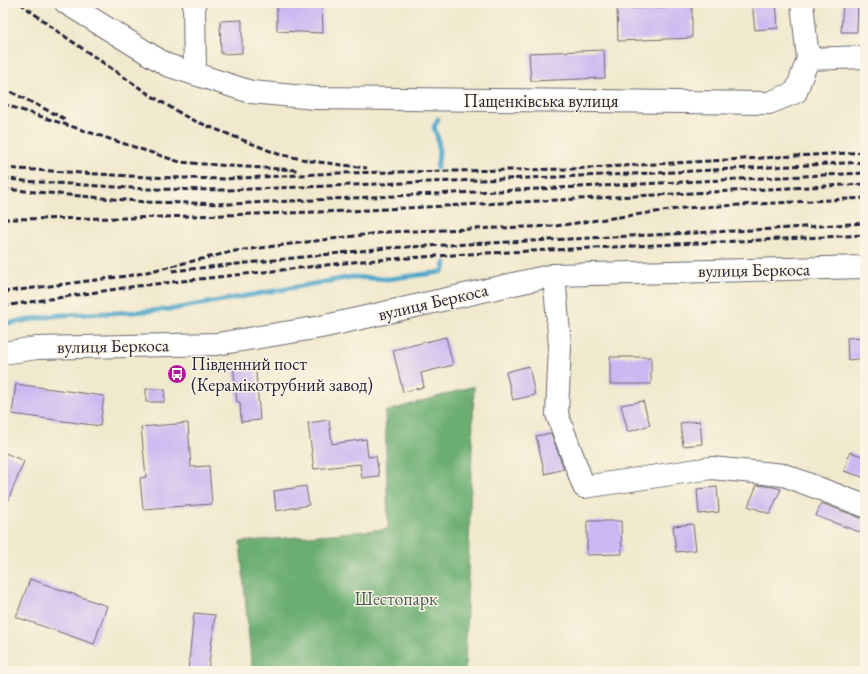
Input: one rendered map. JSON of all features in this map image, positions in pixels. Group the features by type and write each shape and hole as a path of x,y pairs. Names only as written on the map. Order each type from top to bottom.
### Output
{"street":[{"name":"Пащенківська вулиця","path":"66,3 167,65 250,92 315,98 358,100 769,103 796,92 808,59"},
{"path":"194,3 195,74"},
{"path":"802,3 808,59 865,57"},
{"name":"вулиця Беркоса","path":"3,352 37,348 217,344 321,327 554,275 865,267"},
{"path":"554,275 560,346 557,414 584,487 711,468 784,475 865,506"}],"green space":[{"name":"Шестопарк","path":"474,386 465,671 252,671 240,542 388,529 385,412"}],"building":[{"path":"277,3 322,3 323,33 277,31"},
{"path":"752,3 776,3 778,28 755,30"},
{"path":"843,3 858,3 857,32 841,32"},
{"path":"692,6 692,38 618,41 617,9"},
{"path":"242,20 242,53 221,54 220,21"},
{"path":"604,50 605,78 531,81 529,53"},
{"path":"446,337 453,365 421,373 424,387 403,392 393,350"},
{"path":"865,337 865,358 848,360 847,338"},
{"path":"610,357 651,357 651,384 610,384"},
{"path":"255,362 260,420 241,422 240,402 237,402 233,364"},
{"path":"529,366 535,395 513,400 506,372"},
{"path":"16,384 104,396 100,426 12,414"},
{"path":"146,389 165,389 164,402 146,402"},
{"path":"643,401 650,425 628,432 621,405"},
{"path":"329,420 332,444 366,439 368,457 376,456 379,476 362,478 360,464 314,469 308,423"},
{"path":"700,421 702,444 683,446 680,423"},
{"path":"188,423 191,467 209,466 212,504 143,509 140,478 146,477 141,427"},
{"path":"551,433 564,469 545,474 536,436"},
{"path":"3,452 24,461 4,511 3,511"},
{"path":"850,452 865,457 865,478 844,471"},
{"path":"757,485 781,489 770,514 748,506"},
{"path":"306,486 309,505 276,511 274,491"},
{"path":"717,487 719,512 699,514 697,489"},
{"path":"821,503 861,518 865,518 865,534 816,516"},
{"path":"587,521 621,521 622,554 587,555"},
{"path":"693,524 696,550 676,552 673,526"},
{"path":"30,579 107,606 94,644 16,617"},
{"path":"194,613 215,615 208,671 188,670"}],"waterway":[{"path":"437,168 439,147 434,127 438,119"},
{"path":"3,324 59,315 173,309 352,277 388,279 441,272 444,269 445,263"}],"railway":[{"path":"20,3 57,31 150,95 190,119 278,154 311,161 367,168"},
{"path":"3,88 67,120"},
{"path":"3,104 180,162 297,170"},
{"path":"3,168 146,177 224,179 338,173 570,169 865,152"},
{"path":"3,178 24,181 146,189 226,190 656,173 865,162"},
{"path":"3,189 147,202 230,204 865,173"},
{"path":"3,219 130,218 348,211 865,184"},
{"path":"3,292 134,275 235,251 387,232 555,226 684,208 865,198"},
{"path":"172,271 387,248 865,223"},
{"path":"3,306 137,286 362,261 467,254 865,235"}],"place":[{"name":"Південний пост (Керамікотрубний завод)","path":"177,374"}]}
